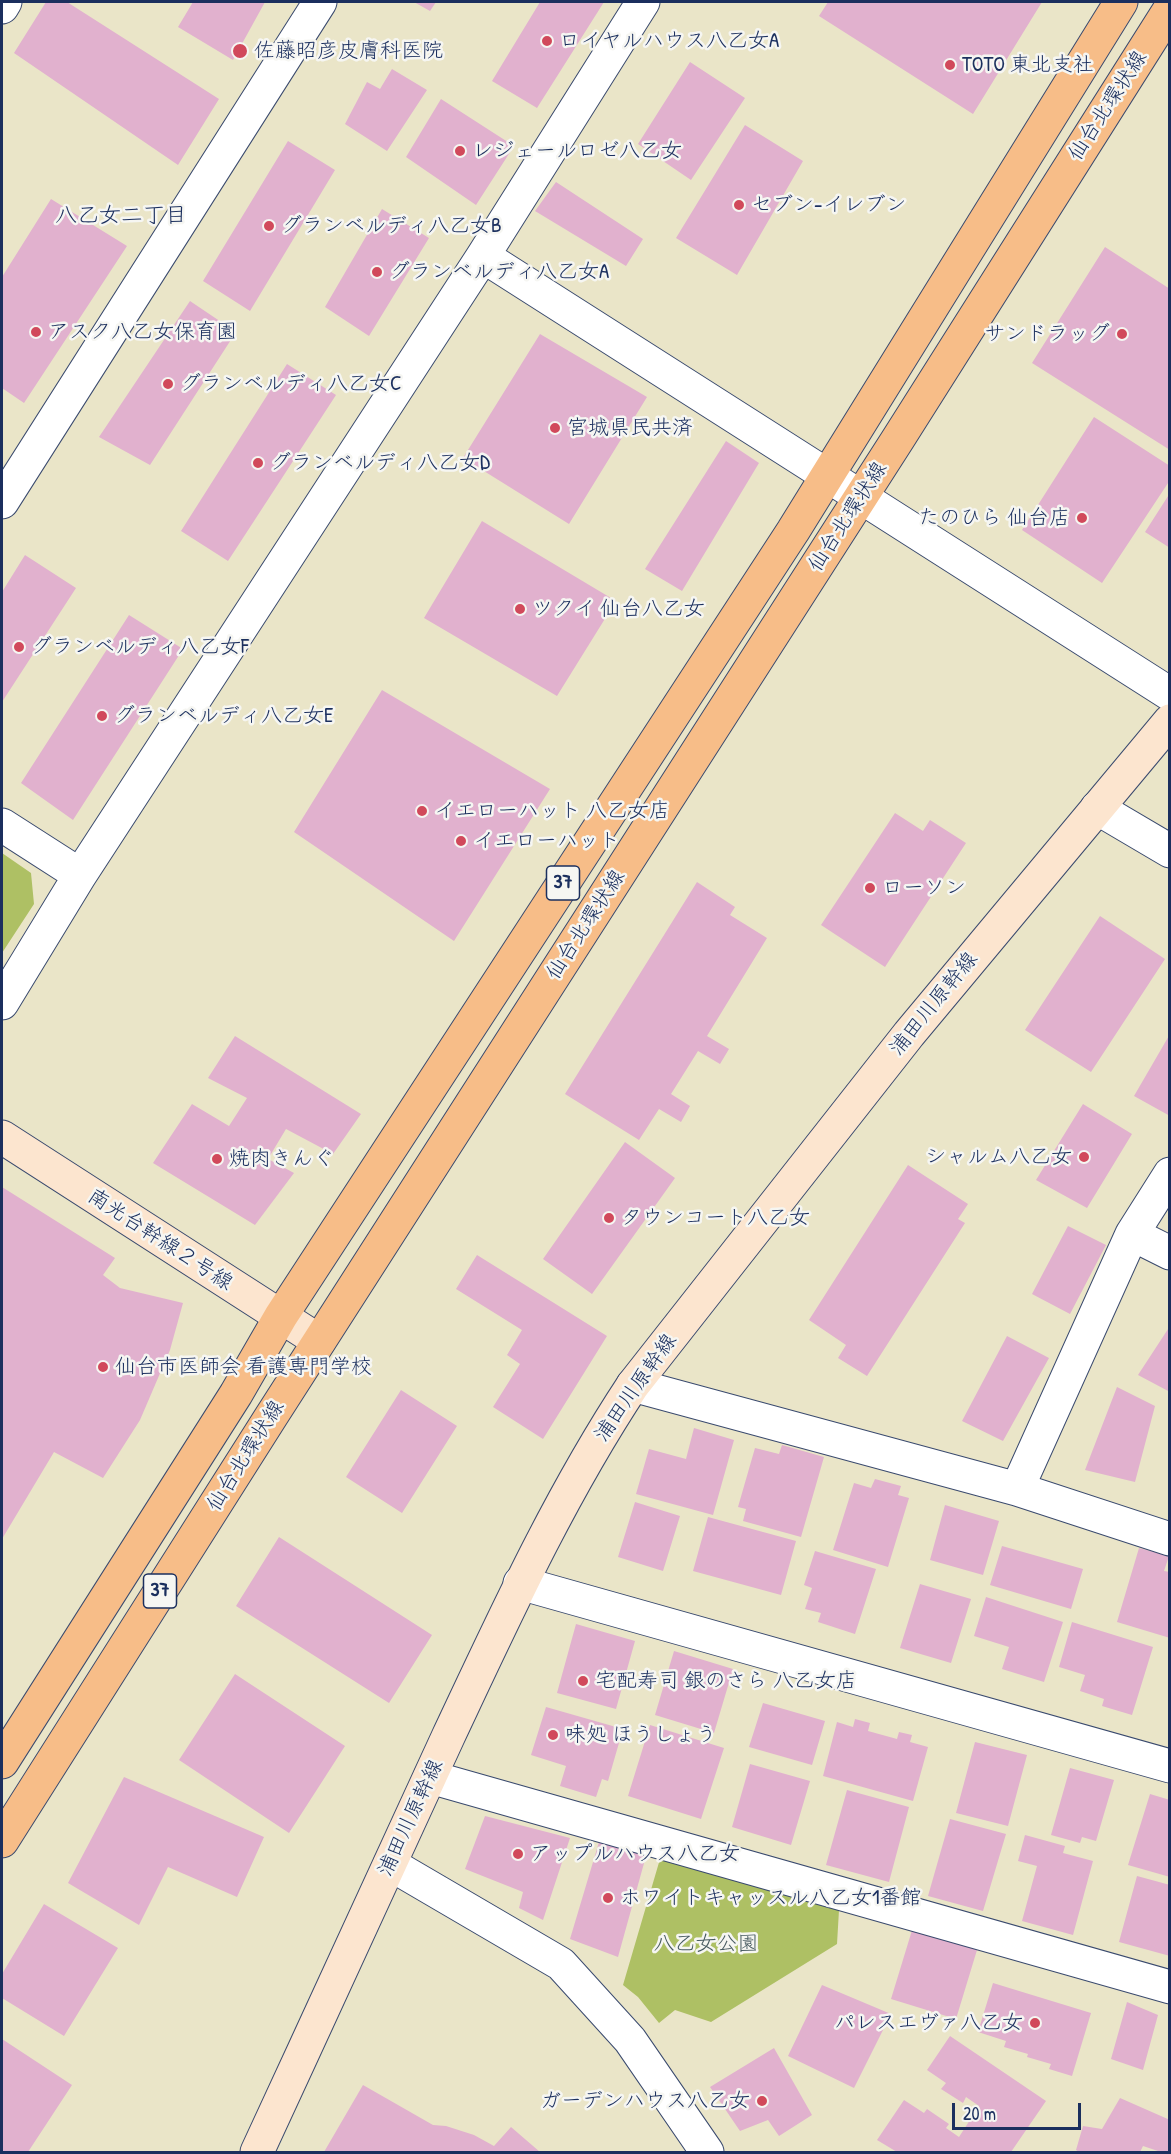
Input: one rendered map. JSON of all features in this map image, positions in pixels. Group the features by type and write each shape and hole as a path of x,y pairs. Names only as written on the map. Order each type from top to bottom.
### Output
{"main road":[{"name":"仙台北環状線","path":"2,1762 236,1394 281,1316 780,551 1121,2"},
{"name":"仙台北環状線","path":"2,1841 1170,9"}],"street":[{"path":"2,7 5,2"},
{"path":"2,502 320,2"},
{"path":"2,1003 80,875 483,256 643,2"},
{"path":"483,256 1170,694"},
{"name":"浦田川原幹線","path":"257,2152 520,1583 580,1469 633,1385 909,1034 1170,720"},
{"path":"1096,808 1170,851"},
{"path":"2,825 80,875"},
{"name":"南光台幹線２号線","path":"2,1137 319,1341"},
{"path":"1017,1489 1132,1234 1170,1174"},
{"path":"1132,1234 1170,1253"},
{"path":"633,1385 1017,1489 1170,1539"},
{"path":"520,1583 1170,1766"},
{"path":"430,1777 1170,1987"},
{"path":"390,1864 561,1965 630,2040 707,2152"}],"green space":[{"path":"2,853 31,873 34,904 2,953"},
{"name":"八乙女公園","path":"660,1859 839,1910 837,1944 711,2022 675,2010 659,2023 638,1997 623,1985"}],"building":[{"path":"46,2 67,2 219,99 178,165 14,53"},
{"path":"193,2 265,2 233,60 178,27"},
{"path":"414,2 436,2 430,11"},
{"name":"ロイヤルハウス八乙女A","path":"540,2 604,2 537,108 492,81"},
{"name":"TOTO 東北支社","path":"828,2 1042,2 973,114 819,16"},
{"path":"690,62 745,98 691,180 638,144"},
{"path":"392,69 427,90 387,151 345,124 367,82 380,89"},
{"name":"レジェールロゼ八乙女","path":"441,99 514,146 476,205 406,157"},
{"path":"745,125 803,161 737,275 676,238"},
{"name":"グランベルディ八乙女B","path":"288,141 335,170 250,311 203,281"},
{"path":"556,182 643,239 626,266 535,211"},
{"name":"アスク八乙女保育園","path":"51,199 127,246 24,403 2,388 2,277"},
{"name":"グランベルディ八乙女A","path":"382,209 429,238 369,336 325,307"},
{"path":"1105,247 1170,289 1170,450 1032,363"},
{"name":"グランベルディ八乙女C","path":"190,301 236,332 150,465 99,437"},
{"name":"宮城県民共済","path":"540,334 647,397 569,524 463,458"},
{"name":"グランベルディ八乙女D","path":"287,364 336,395 228,561 181,531"},
{"path":"1094,417 1170,466 1170,480 1102,583 1022,530"},
{"path":"726,441 759,463 682,591 645,569"},
{"path":"1170,493 1170,548 1145,532"},
{"name":"ツクイ 仙台八乙女","path":"482,521 616,601 557,696 424,618"},
{"name":"グランベルディ八乙女F","path":"25,555 76,588 2,702 2,592"},
{"name":"グランベルディ八乙女E","path":"129,615 183,649 73,820 21,783"},
{"name":"イエローハット 八乙女店","path":"382,690 550,789 454,941 294,832"},
{"path":"895,813 923,831 930,820 966,843 885,967 821,925"},
{"path":"697,882 735,907 730,915 767,938 707,1036 729,1049 720,1064 698,1051 671,1094 690,1106 681,1122 659,1109 639,1140 565,1094"},
{"path":"1100,916 1165,959 1091,1072 1025,1030"},
{"path":"1170,1034 1170,1116 1134,1096"},
{"path":"235,1036 361,1114 333,1154 286,1129 268,1159 294,1173 255,1225 153,1163 192,1104 229,1126 247,1098 208,1078"},
{"name":"シャルム八乙女","path":"1083,1104 1132,1134 1087,1208 1036,1180"},
{"name":"タウンコート八乙女","path":"625,1142 675,1178 592,1294 543,1259"},
{"path":"908,1165 968,1204 958,1219 965,1223 867,1376 838,1358 846,1345 809,1320"},
{"path":"2,1187 115,1258 103,1275 120,1288 183,1303 170,1350 140,1420 103,1478 54,1452 2,1539"},
{"path":"1068,1226 1106,1245 1070,1314 1032,1294"},
{"path":"477,1255 607,1336 543,1439 493,1407 520,1364 507,1355 522,1330 456,1289"},
{"path":"1170,1326 1170,1392 1138,1375"},
{"path":"1007,1336 1049,1358 1003,1441 962,1421"},
{"path":"1117,1387 1155,1406 1135,1482 1085,1470"},
{"path":"401,1390 457,1426 402,1513 346,1477"},
{"path":"694,1428 734,1440 713,1515 636,1494 649,1449 686,1459"},
{"path":"782,1445 824,1457 801,1537 743,1521 746,1509 738,1507 755,1448 779,1454"},
{"path":"875,1479 901,1486 898,1495 909,1498 888,1567 833,1550 854,1483 871,1488"},
{"path":"635,1502 680,1516 663,1571 618,1557"},
{"path":"945,1505 999,1521 983,1575 930,1560"},
{"path":"708,1517 796,1541 781,1595 693,1571"},
{"path":"279,1537 432,1635 389,1703 236,1606"},
{"path":"1002,1546 1083,1569 1071,1609 990,1585"},
{"path":"1139,1548 1169,1556 1164,1571 1170,1572 1170,1638 1117,1622"},
{"path":"815,1551 876,1569 855,1634 818,1622 821,1613 805,1609 812,1588 804,1585"},
{"path":"920,1584 971,1599 951,1663 900,1648"},
{"path":"986,1597 1063,1622 1044,1682 1002,1669 1009,1647 974,1636"},
{"path":"1072,1622 1153,1647 1132,1715 1102,1706 1104,1699 1080,1691 1085,1675 1059,1667"},
{"path":"576,1624 635,1641 616,1709 557,1693"},
{"path":"674,1651 733,1669 714,1733 655,1715"},
{"path":"235,1674 345,1746 289,1833 179,1760"},
{"path":"763,1703 825,1721 812,1765 749,1747"},
{"path":"546,1707 623,1729 608,1781 602,1779 596,1797 560,1786 566,1766 531,1755"},
{"path":"855,1719 870,1723 868,1731 897,1739 899,1732 912,1735 910,1742 928,1747 913,1801 823,1776 837,1722 853,1727"},
{"path":"650,1725 724,1748 701,1819 628,1796"},
{"path":"975,1742 1027,1755 1008,1826 956,1813"},
{"path":"750,1764 810,1781 791,1845 732,1827"},
{"path":"1070,1768 1114,1780 1096,1841 1082,1837 1080,1843 1051,1835"},
{"path":"124,1777 264,1837 237,1897 168,1867 139,1925 68,1883"},
{"path":"847,1790 909,1807 889,1882 826,1865"},
{"path":"1150,1794 1170,1800 1170,1877 1128,1865"},
{"name":"アップルハウス八乙女","path":"485,1816 570,1838 543,1920 519,1908 523,1892 465,1869"},
{"path":"950,1819 1006,1834 983,1911 928,1896"},
{"path":"1025,1835 1065,1846 1063,1853 1093,1861 1073,1935 1022,1921 1037,1866 1018,1861"},
{"name":"ホワイトキャッスル八乙女1番館","path":"599,1842 646,1856 618,1957 570,1939"},
{"path":"1137,1876 1170,1885 1170,1956 1119,1942"},
{"path":"44,1904 118,1948 64,2036 2,1998 2,1974"},
{"path":"913,1927 977,1950 956,2019 891,1999"},
{"name":"パレスエヴァ八乙女","path":"993,1983 1091,2013 1072,2076 1049,2069 1051,2064 1027,2057 1028,2054 1004,2047 1006,2041 978,2032"},
{"path":"822,1985 891,2014 854,2088 788,2056"},
{"path":"1127,2002 1158,2015 1143,2070 1111,2059"},
{"path":"950,2036 1046,2101 1011,2152 897,2152 877,2140 904,2100 924,2113 927,2109 949,2124 946,2128 959,2137 979,2106 966,2097 963,2103 941,2089 946,2083 927,2070"},
{"path":"2,2039 72,2085 28,2152 2,2152"},
{"name":"ガーデンハウス八乙女","path":"774,2048 812,2115 779,2136 768,2120 740,2131 710,2087"},
{"path":"363,2085 433,2125 446,2126 474,2135 494,2146 511,2127 540,2152 324,2152"},
{"path":"1120,2098 1170,2120 1168,2152 1143,2146 1140,2152 1079,2152 1076,2150 1083,2126 1102,2129"}],"place":[{"name":"ロイヤルハウス八乙女A","path":"547,41"},
{"name":"佐藤昭彦皮膚科医院","path":"240,51"},
{"name":"TOTO 東北支社","path":"950,65"},
{"name":"レジェールロゼ八乙女","path":"460,151"},
{"name":"セブン-イレブン","path":"739,205"},
{"name":"グランベルディ八乙女B","path":"269,226"},
{"name":"グランベルディ八乙女A","path":"377,272"},
{"name":"アスク八乙女保育園","path":"36,332"},
{"name":"サンドラッグ","path":"1122,334"},
{"name":"グランベルディ八乙女C","path":"168,384"},
{"name":"宮城県民共済","path":"555,428"},
{"name":"グランベルディ八乙女D","path":"258,463"},
{"name":"たのひら 仙台店","path":"1082,518"},
{"name":"ツクイ 仙台八乙女","path":"520,609"},
{"name":"グランベルディ八乙女F","path":"19,647"},
{"name":"グランベルディ八乙女E","path":"102,716"},
{"name":"イエローハット 八乙女店","path":"422,811"},
{"name":"イエローハット","path":"461,841"},
{"name":"ローソン","path":"870,888"},
{"name":"シャルム八乙女","path":"1084,1157"},
{"name":"焼肉きんぐ","path":"217,1159"},
{"name":"タウンコート八乙女","path":"609,1218"},
{"name":"仙台市医師会 看護専門学校","path":"103,1367"},
{"name":"宅配寿司 銀のさら 八乙女店","path":"583,1681"},
{"name":"味処 ほうしょう","path":"553,1735"},
{"name":"アップルハウス八乙女","path":"518,1854"},
{"name":"ホワイトキャッスル八乙女1番館","path":"608,1898"},
{"name":"パレスエヴァ八乙女","path":"1035,2023"},
{"name":"ガーデンハウス八乙女","path":"762,2101"}],"district":[{"name":"八乙女二丁目","path":"121,216"}]}
